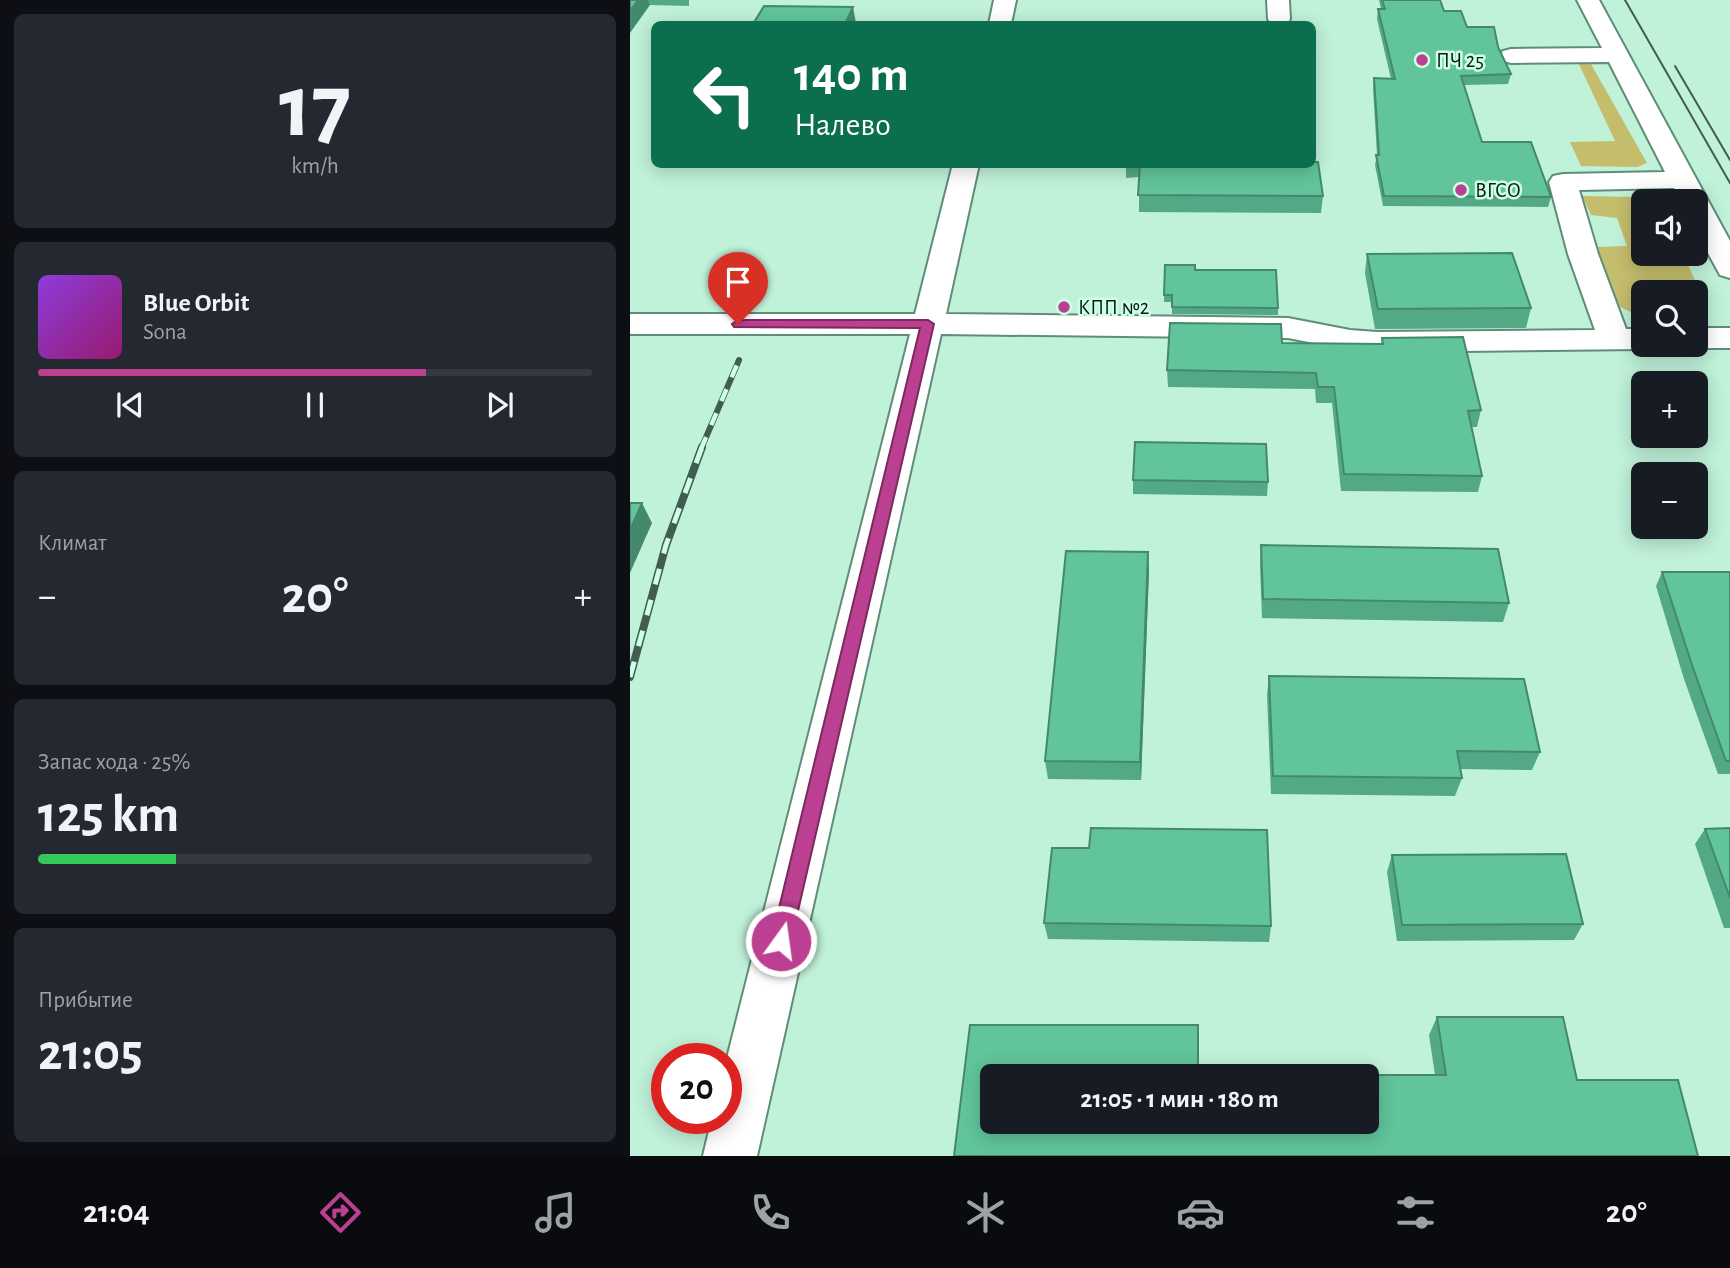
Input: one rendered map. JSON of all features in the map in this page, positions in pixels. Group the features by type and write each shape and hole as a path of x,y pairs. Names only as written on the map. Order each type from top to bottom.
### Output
{"street":[{"path":"1000,21 1005,0"},
{"path":"1588,0 1688,189"},
{"path":"1511,56 1617,55"},
{"path":"730,1156 965,168"},
{"path":"630,324 1288,328 1350,340 1377,342 1629,339 1583,254 1563,182 1632,189"},
{"path":"1708,227 1730,269"},
{"path":"1708,338 1730,338"}],"shaded area":[{"path":"1577,60 1591,64 1647,163 1637,167 1581,166 1570,142 1615,141"},
{"path":"1582,196 1631,197 1631,266 1688,266 1695,280 1631,280 1631,312 1622,308 1603,283 1591,251 1596,247 1627,246 1617,218 1591,215"}],"building":[{"path":"630,0 638,0 630,11"},
{"path":"1382,0 1440,0 1444,11 1461,11 1467,27 1494,27 1498,47 1511,74 1461,76 1482,142 1531,142 1551,197 1384,196 1376,155 1379,155 1374,78 1395,79 1378,9 1385,9"},
{"path":"764,6 853,7 846,21 755,21"},
{"path":"1318,162 1323,196 1138,195 1140,168 1316,168"},
{"path":"1512,253 1531,308 1378,309 1367,254"},
{"path":"1165,265 1195,265 1195,270 1276,270 1278,308 1172,307 1172,295 1164,295"},
{"path":"1170,323 1281,324 1282,343 1383,344 1382,338 1463,337 1481,410 1468,411 1482,476 1344,474 1334,387 1318,387 1316,373 1167,370"},
{"path":"1135,442 1266,444 1268,482 1133,480"},
{"path":"630,503 642,503 630,530"},
{"path":"1261,545 1498,549 1509,603 1263,599"},
{"path":"1066,551 1148,552 1140,762 1045,761"},
{"path":"1662,572 1730,572 1730,761 1726,761"},
{"path":"1269,676 1524,679 1540,752 1457,751 1462,778 1273,776"},
{"path":"1091,828 1267,830 1271,926 1044,923 1052,848 1089,848"},
{"path":"1730,828 1730,898 1705,829"},
{"path":"1566,854 1583,924 1402,925 1392,855"},
{"path":"1437,1017 1563,1017 1577,1080 1678,1080 1698,1156 954,1156 970,1025 1198,1025 1198,1064 980,1064 980,1134 1379,1134 1379,1075 1446,1075"}],"tram line":[{"path":"1625,0 1730,183"},
{"path":"1675,66 1730,160"}],"railway":[{"path":"701,449 739,360"},
{"path":"630,677 666,545 702,447"}],"place":[{"name":"ПЧ 25","path":"1422,60"},
{"name":"ВГСО","path":"1461,190"},
{"name":"КПП №2","path":"1064,307"}],"route":[{"path":"738,324 928,324 781,941"}]}
